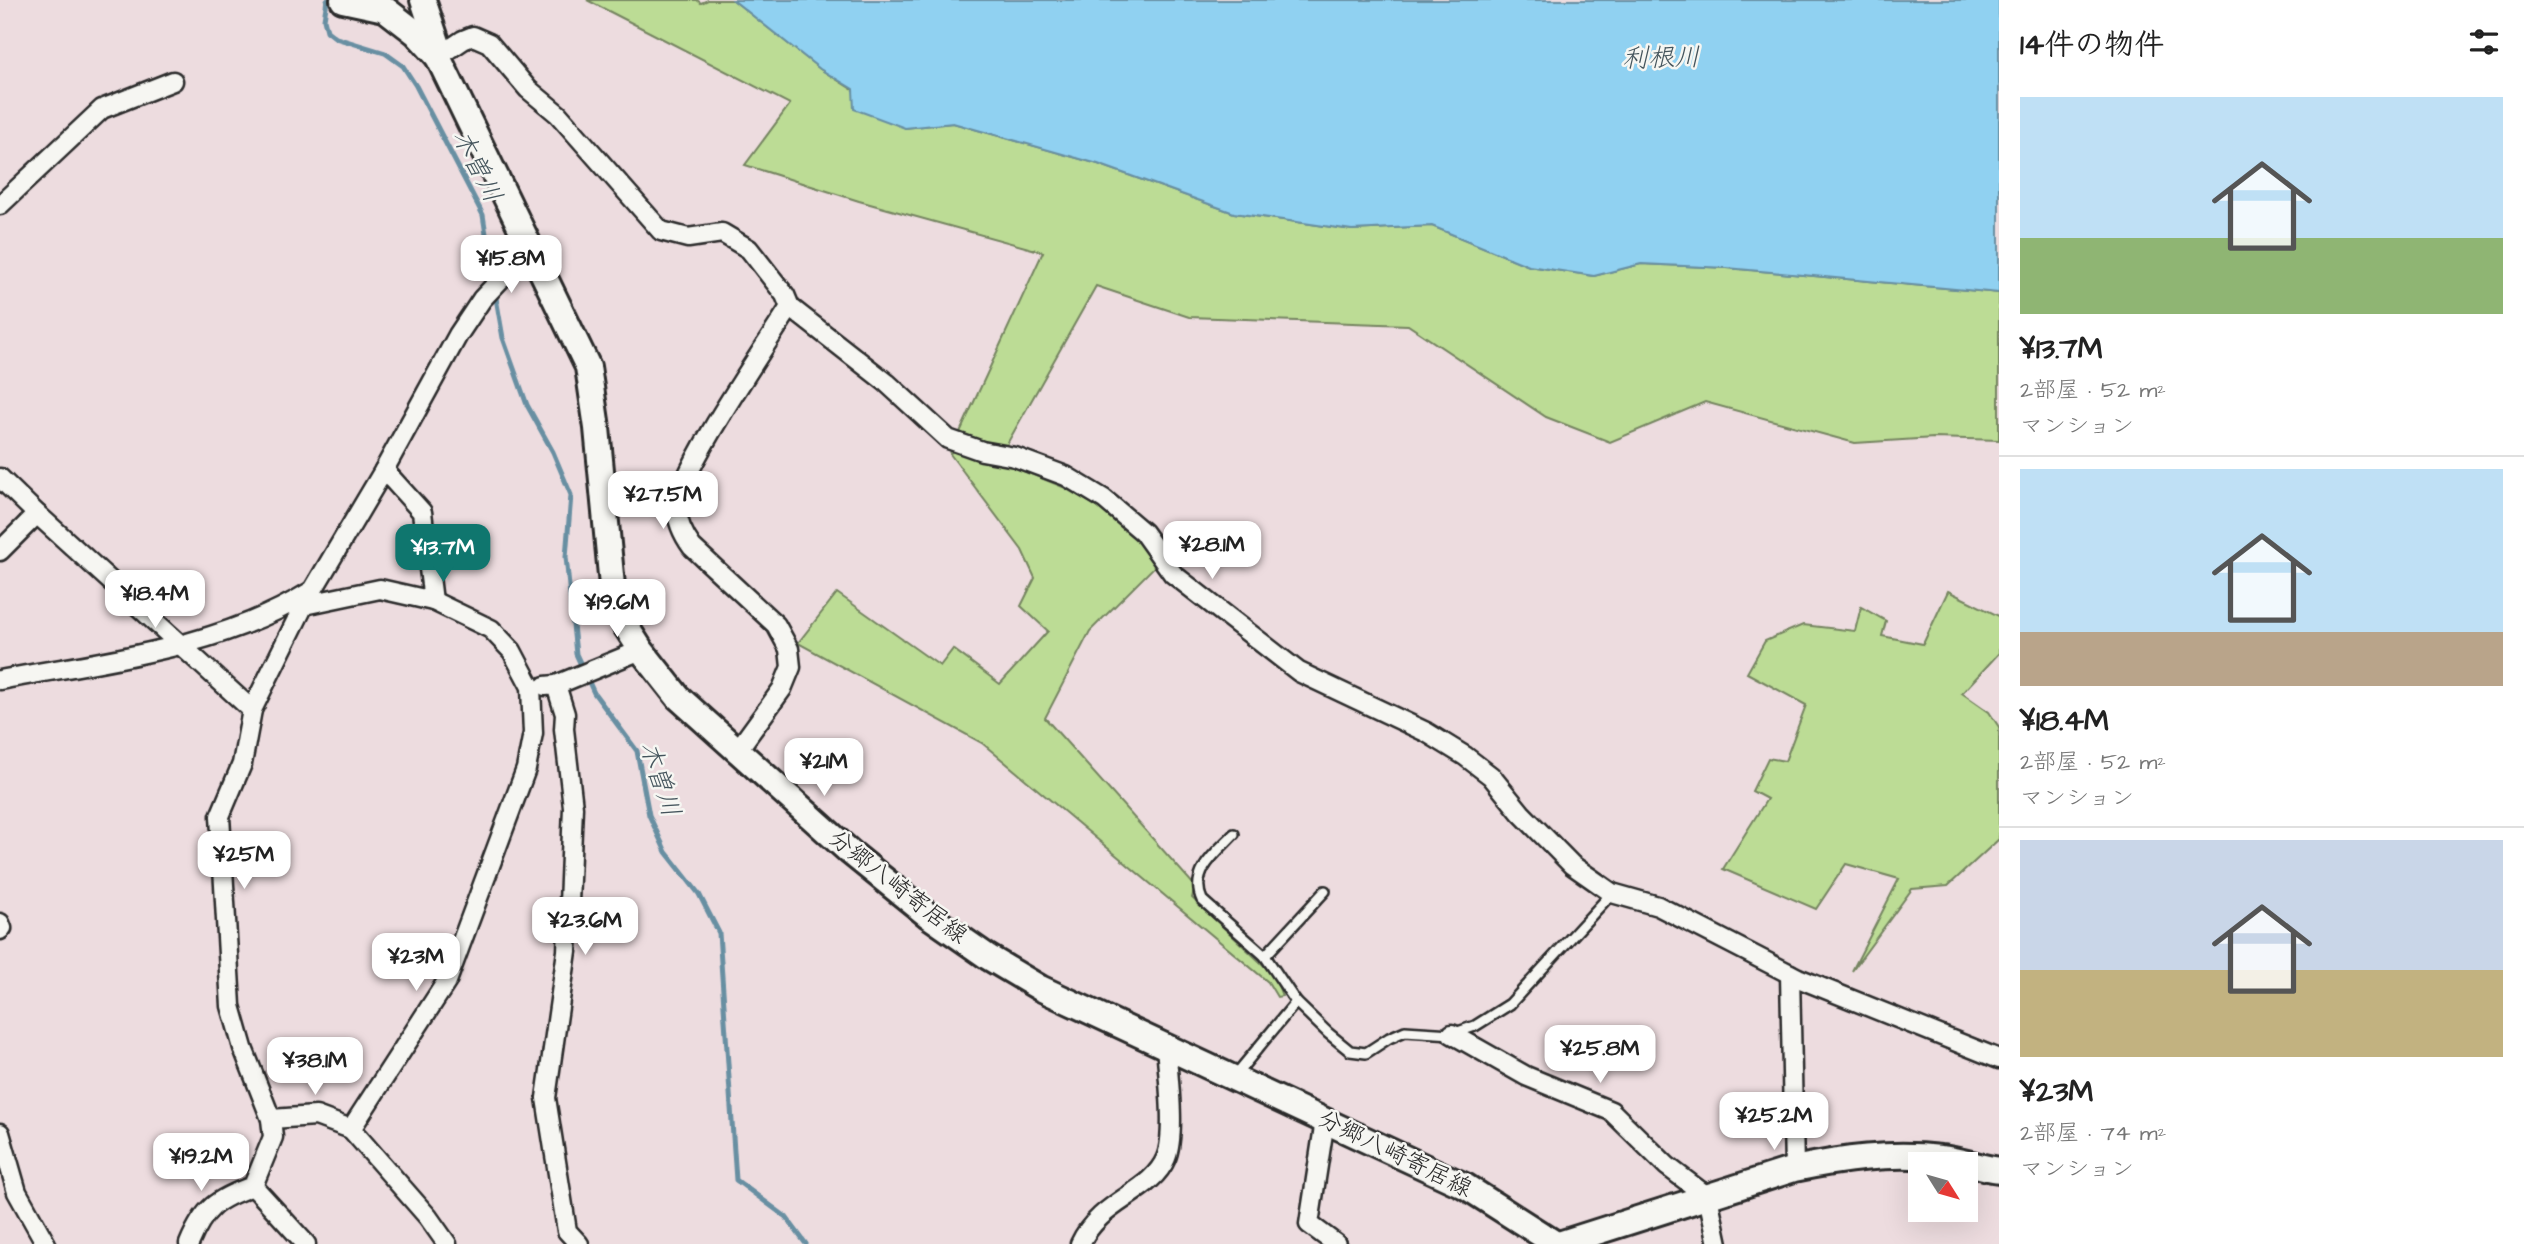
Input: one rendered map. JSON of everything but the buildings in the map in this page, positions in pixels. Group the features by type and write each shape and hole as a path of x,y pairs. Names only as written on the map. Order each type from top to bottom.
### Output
{"main road":[{"path":"343,0 385,9 416,33 438,57"},
{"name":"分郷八崎寄居線","path":"423,0 438,42 438,57 588,367 597,429 612,586 625,625 678,697 850,852 948,930 1040,988 1465,1186 1557,1244 1794,1169 1824,1163 1886,1155 1942,1158 1999,1170"}],"street":[{"path":"438,57 473,36 489,43 528,89 558,114 661,231 688,238 722,233 749,250 785,295 790,307 887,383 948,439 982,451 1015,457 1066,476 1104,499 1143,532 1173,574 1299,672 1426,732 1491,776 1521,813 1572,865 1612,893 1658,906 1790,974 1999,1059"},
{"path":"0,205 102,109 173,81"},
{"path":"189,1244 200,1219 227,1195 253,1186 273,1137 271,1119 243,1048 231,1006 220,816 242,764 252,710 327,563 384,470 458,335 482,299 531,247"},
{"path":"737,751 782,689 791,667 789,649 776,625 692,547 684,536 676,506 692,464 790,307"},
{"path":"384,470 422,512 433,601"},
{"path":"0,478 252,710"},
{"path":"0,551 37,514"},
{"path":"0,680 180,644 270,615 316,588"},
{"path":"304,605 380,589 433,601 491,629 512,651 531,687 533,733 526,769 447,981 351,1129"},
{"path":"531,687 563,682 641,650"},
{"path":"563,682 564,729 573,807 567,951 547,1098 567,1231 579,1244"},
{"path":"0,923 0,930"},
{"path":"1790,974 1794,1169"},
{"path":"1452,1034 1526,1076 1611,1111 1668,1166 1707,1197 1718,1244"},
{"path":"1080,1244 1087,1229 1102,1213 1150,1180 1167,1157 1170,1120 1166,1046"},
{"path":"271,1119 316,1116 351,1129 428,1217 447,1244"},
{"path":"1325,1120 1309,1224 1336,1244"},
{"path":"0,1133 17,1192 46,1244"},
{"path":"253,1186 306,1244"}],"lane":[{"path":"1234,834 1204,866 1199,876 1198,891 1202,900 1265,956 1296,1002 1350,1051 1366,1053 1405,1031 1452,1034 1475,1026 1510,1004 1612,893"},
{"path":"1265,956 1325,891"},
{"path":"1233,1079 1296,1002"}],"green space":[{"path":"587,0 697,0 701,3 708,0 733,0 820,69 905,128 953,123 1098,164 1234,213 1352,230 1432,226 1529,266 1594,276 1641,264 1727,268 1999,293 1999,440 1934,438 1855,443 1705,402 1610,442 1546,417 1408,325 1189,317 1096,286 1008,442 1004,463 1063,487 1129,525 1158,563 1090,631 1045,718 1195,886 1192,898 1274,975 1282,996 1277,997 1268,982 982,743 798,643 837,593 940,666 953,649 1000,684 1048,631 1021,606 1035,578 1022,550 950,454 1043,252 859,201 745,165 790,104"},
{"path":"1948,591 1999,616 1999,653 1962,693 1989,712 1999,727 1999,839 1948,886 1912,889 1852,971 1899,879 1846,864 1816,909 1723,869 1767,799 1752,791 1768,758 1785,761 1806,705 1747,673 1765,641 1803,625 1855,631 1861,607 1886,621 1882,636 1923,644"}],"water":[{"name":"利根川","path":"733,0 1999,0 1999,293 1727,268 1641,264 1594,276 1529,266 1432,226 1352,230 1234,213 1098,164 953,123 905,128 854,109 853,89 820,69"}],"waterway":[{"name":"木曽川","path":"327,0 324,19 327,31 336,38 385,53 403,66 416,86 483,215 493,279"},
{"name":"木曽川","path":"495,292 503,338 527,405 553,452 571,495 566,557 576,654 594,693 637,751 649,815 666,852 699,894 719,933 736,1180 786,1217 806,1244"}]}
